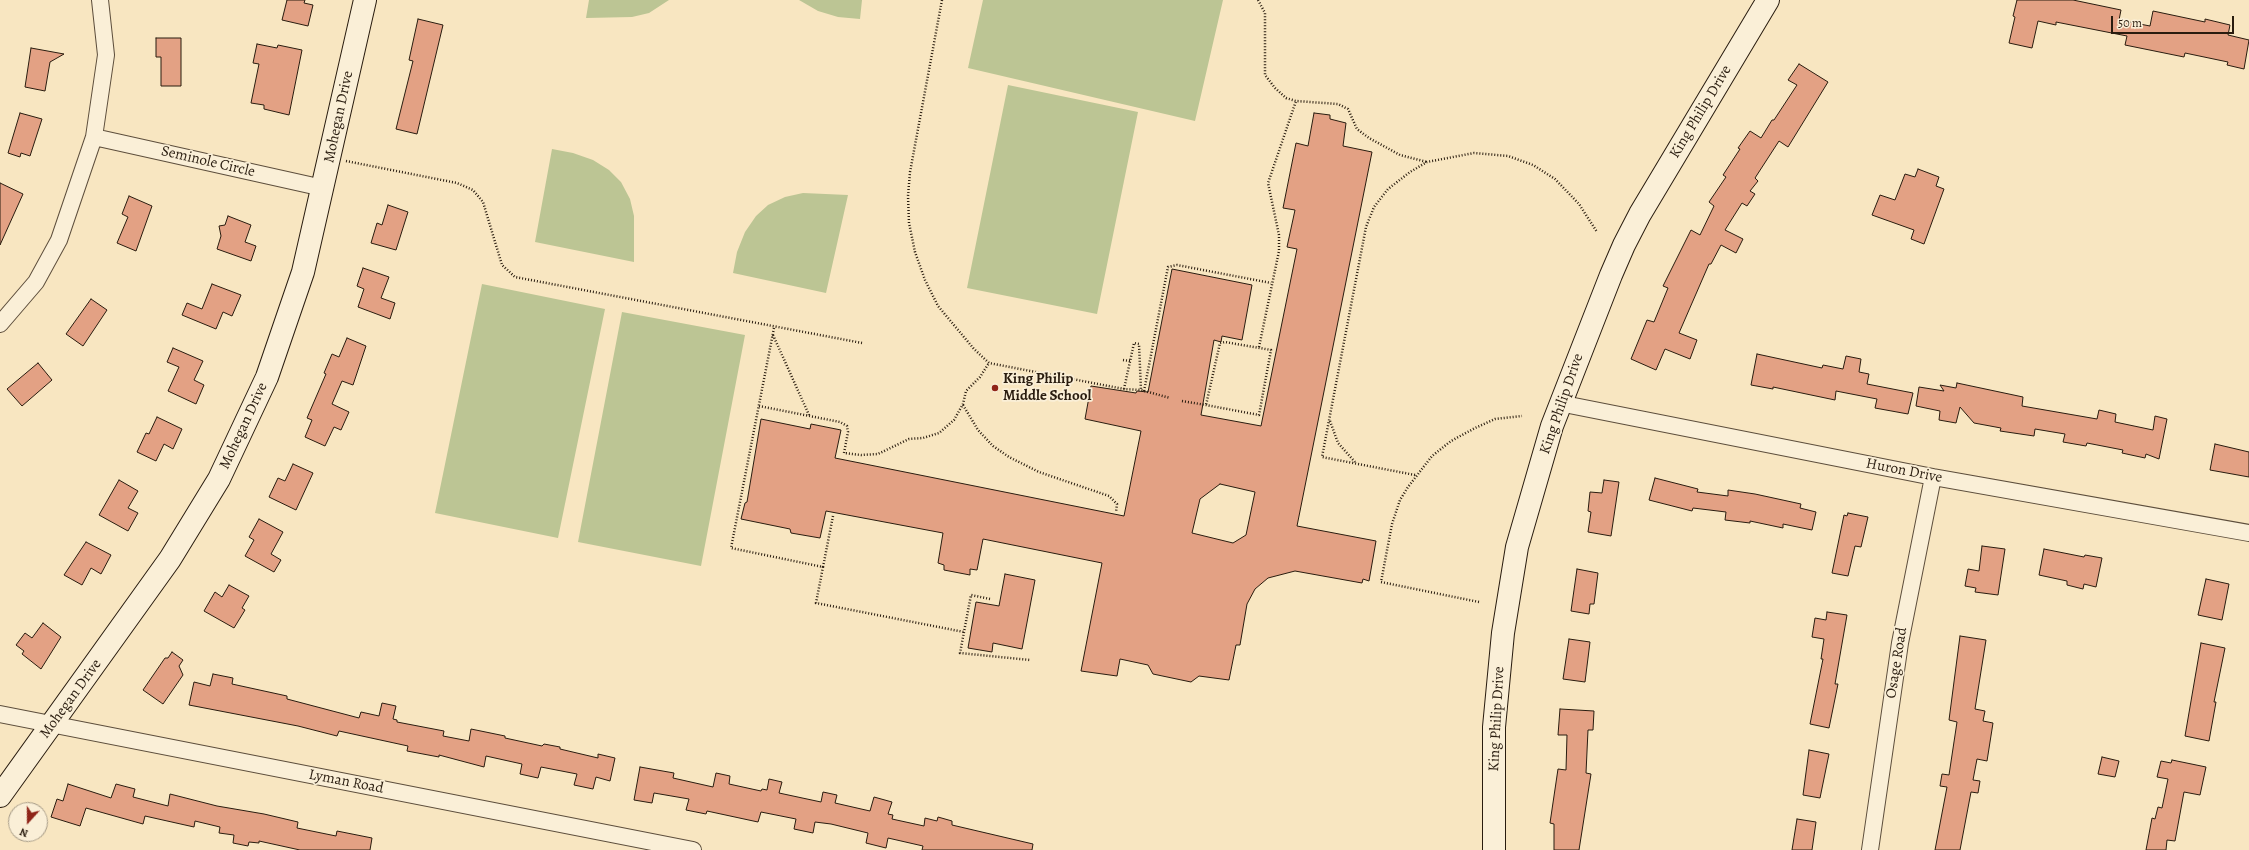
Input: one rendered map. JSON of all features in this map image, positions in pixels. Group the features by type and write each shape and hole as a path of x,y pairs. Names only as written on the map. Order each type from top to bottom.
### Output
{"street":[{"path":"0,324 36,282 59,240 94,137 106,55 100,0"},
{"name":"Mohegan Drive","path":"0,796 170,559 219,479 267,377 303,272 365,0"},
{"name":"King Philip Drive","path":"1494,850 1494,727 1503,633 1517,548 1560,403 1610,275 1627,239 1768,0"},
{"name":"Seminole Circle","path":"94,137 323,188"},
{"name":"Huron Drive","path":"1560,403 1932,477 2249,532"},
{"name":"Osage Road","path":"1870,850 1900,643 1932,477"},
{"name":"Lyman Road","path":"0,714 693,850"}],"path":[{"path":"942,0 910,172 908,196 909,223 915,252 925,280 938,306 970,344 989,363 1124,389 1142,390 1170,398"},
{"path":"1258,0 1265,13 1265,75 1275,88 1286,98 1296,101 1338,104 1348,109 1357,129 1368,138 1400,154 1427,162"},
{"path":"1259,347 1271,283 1279,251 1279,235 1268,183 1296,101"},
{"path":"1415,475 1322,457 1366,227 1374,207 1388,189 1410,172 1427,162 1474,153 1508,156 1533,165 1555,179 1579,204 1596,232"},
{"path":"330,158 457,183 473,190 483,202 502,265 515,277 862,344"},
{"path":"1142,390 1168,267 1177,265 1271,283"},
{"path":"774,328 731,548 823,567"},
{"path":"773,335 809,415"},
{"path":"1182,400 1206,405 1259,415 1271,350 1225,342 1220,343 1206,405"},
{"path":"1124,389 1134,343 1139,344 1142,390"},
{"path":"1123,360 1130,361"},
{"path":"759,406 809,415 844,424 848,432 844,453 861,455 878,454 909,439 923,438 939,433 954,420 962,404 966,391 980,377 989,363"},
{"path":"962,404 978,430 993,446 1009,457 1039,472 1109,496 1117,504 1116,512"},
{"path":"1479,602 1381,582 1392,524 1400,500 1415,475 1441,449 1475,428 1495,419 1522,416"},
{"path":"1329,420 1338,443 1355,463"},
{"path":"833,516 816,604 964,632"},
{"path":"990,599 971,595 960,653 1030,660"}],"green space":[{"path":"589,0 669,0 649,13 632,17 586,18"},
{"path":"799,0 862,0 860,19 838,17 818,11"},
{"path":"983,0 1223,0 1195,121 968,68"},
{"path":"1008,85 1138,112 1097,314 967,288"},
{"path":"552,149 573,153 593,160 609,170 621,182 630,199 634,216 634,262 535,242"},
{"path":"803,193 848,195 826,293 733,273 737,252 745,232 756,216 768,205 785,197"},
{"path":"482,284 605,309 558,538 435,513"},
{"path":"622,312 745,335 701,566 578,542"}],"building":[{"path":"287,0 305,0 304,3 313,5 308,26 282,20"},
{"path":"2017,0 2073,0 2121,10 2119,20 2150,26 2153,11 2205,22 2205,19 2230,25 2228,35 2249,40 2244,69 2227,65 2228,62 2185,53 2184,57 2125,45 2127,36 2056,22 2056,25 2038,21 2032,48 2009,43"},
{"path":"418,19 443,25 417,134 396,129 413,61 409,60"},
{"path":"156,38 181,38 181,86 161,86 161,57 156,57"},
{"path":"257,44 277,48 278,45 302,50 289,115 264,109 264,105 251,103 259,64 253,63"},
{"path":"31,48 64,54 50,62 45,91 25,87"},
{"path":"1799,64 1828,82 1788,147 1779,141 1755,178 1758,181 1750,191 1755,194 1747,206 1742,203 1725,230 1743,239 1736,253 1721,245 1711,264 1709,264 1679,333 1697,340 1690,359 1665,349 1656,370 1631,359 1647,320 1654,322 1668,288 1663,286 1691,230 1700,235 1714,206 1709,202 1726,177 1723,175 1740,149 1738,148 1750,131 1761,138 1797,85 1788,80"},
{"path":"20,113 42,119 30,156 21,153 20,157 8,153"},
{"path":"1314,113 1330,115 1330,119 1346,123 1343,146 1372,152 1297,526 1376,541 1369,581 1363,579 1362,583 1295,571 1268,578 1255,589 1247,604 1240,645 1236,645 1229,680 1199,676 1191,682 1153,674 1148,665 1120,659 1117,676 1081,671 1102,563 983,539 977,570 970,569 970,575 944,570 944,565 938,563 943,533 826,511 820,538 791,533 790,529 741,519 745,503 747,502 761,419 810,429 811,424 841,430 835,458 1124,516 1141,431 1085,419 1091,386 1136,393 1137,391 1148,392 1172,269 1252,285 1242,340 1222,336 1221,342 1214,340 1201,415 1261,426 1297,249 1287,247 1295,210 1283,208 1296,143 1308,146","holes":["1220,484 1255,492 1246,535 1233,543 1192,533 1200,499"]},
{"path":"1918,169 1939,177 1936,186 1944,189 1924,244 1911,239 1914,230 1872,215 1880,195 1895,200 1905,174 1915,177"},
{"path":"0,183 23,194 0,245"},
{"path":"129,196 152,206 136,251 117,243 128,217 122,214"},
{"path":"388,205 408,212 396,250 371,243 377,223 382,225"},
{"path":"228,216 251,225 245,242 256,246 251,261 217,249 221,236 219,226 225,225"},
{"path":"363,268 389,277 381,298 395,303 390,319 358,307 364,289 357,286"},
{"path":"212,284 241,295 232,316 223,312 216,329 182,315 187,303 202,309"},
{"path":"91,299 107,310 83,346 66,334"},
{"path":"347,338 366,346 353,385 342,381 332,404 349,412 341,430 334,427 325,446 305,437 312,420 307,418 326,374 324,373 332,354 339,357"},
{"path":"173,348 203,361 194,380 204,385 196,404 168,391 179,367 167,362"},
{"path":"1757,354 1822,368 1823,365 1843,369 1846,356 1861,359 1859,372 1869,374 1867,384 1913,393 1908,414 1875,408 1877,399 1836,391 1835,400 1773,387 1773,389 1751,385"},
{"path":"38,363 52,380 22,406 7,389"},
{"path":"1957,383 2023,397 2022,406 2097,419 2099,410 2116,414 2115,422 2153,430 2155,416 2167,419 2159,459 2146,454 2145,458 2122,453 2123,450 2087,443 2086,446 2063,442 2065,434 2035,429 2034,436 2000,431 2001,428 1974,423 1960,407 1956,423 1939,420 1940,411 1916,406 1919,387 1944,391 1940,385 1956,388"},
{"path":"157,417 182,429 173,449 164,444 156,461 137,452 146,433 149,434"},
{"path":"2215,444 2249,452 2249,477 2210,470"},
{"path":"293,464 313,473 296,510 269,497 278,478 285,481"},
{"path":"1655,478 1698,489 1697,492 1728,496 1728,490 1801,504 1800,508 1816,512 1812,530 1783,524 1783,528 1750,521 1750,523 1725,520 1726,512 1693,508 1692,511 1649,500"},
{"path":"119,480 138,491 128,508 138,513 128,531 99,515"},
{"path":"1604,480 1619,482 1611,536 1588,532 1591,512 1588,511 1590,492 1602,493"},
{"path":"1848,513 1868,517 1861,547 1855,546 1848,576 1832,573 1844,515 1847,516"},
{"path":"259,519 283,532 271,554 281,560 274,572 245,556 254,540 249,537"},
{"path":"86,542 111,555 101,574 91,568 82,585 64,575"},
{"path":"1982,546 2005,549 1998,595 1975,592 1976,588 1965,586 1968,569 1979,571"},
{"path":"2044,549 2084,557 2085,555 2102,558 2096,587 2084,584 2083,589 2067,585 2067,581 2039,575"},
{"path":"1577,569 1598,573 1594,604 1590,604 1589,614 1571,611"},
{"path":"1005,574 1035,580 1022,649 993,643 992,652 968,648 976,602 999,606"},
{"path":"2206,579 2229,584 2222,620 2198,615"},
{"path":"229,585 249,596 242,608 245,610 234,628 204,611 215,592 222,597"},
{"path":"1827,612 1847,615 1835,684 1838,684 1829,728 1810,724 1823,659 1821,659 1824,639 1812,637 1815,618 1826,620"},
{"path":"43,623 61,637 41,669 22,654 24,651 16,645 25,633 32,638"},
{"path":"1960,636 1986,640 1975,709 1985,711 1983,721 1993,723 1987,761 1977,759 1973,780 1980,781 1978,793 1971,792 1960,850 1935,850 1947,787 1940,786 1942,774 1949,775 1957,722 1949,720"},
{"path":"1569,639 1590,642 1585,682 1563,679"},
{"path":"2201,643 2225,648 2214,702 2216,702 2209,741 2185,736"},
{"path":"172,652 183,660 179,666 183,675 163,704 143,690 165,658 168,658"},
{"path":"213,674 233,678 232,684 287,696 287,699 359,718 361,712 379,716 382,703 396,706 393,719 397,720 397,722 444,731 443,736 469,741 471,729 542,746 544,744 560,747 560,749 598,758 598,754 615,758 610,781 596,777 593,789 574,785 577,774 541,767 538,778 520,774 522,764 486,756 484,767 439,755 439,757 407,751 408,746 339,731 337,736 298,726 189,705 194,682 210,686"},
{"path":"1560,709 1594,711 1593,730 1588,730 1586,773 1591,774 1579,850 1554,850 1554,824 1550,823 1558,769 1566,770 1567,735 1558,735"},
{"path":"1809,750 1829,754 1820,798 1803,795"},
{"path":"2102,757 2119,761 2115,777 2098,774"},
{"path":"2172,760 2206,767 2200,795 2184,792 2175,841 2167,840 2166,850 2146,850 2152,818 2155,819 2158,807 2162,808 2168,779 2157,777 2161,761 2171,763"},
{"path":"640,767 674,773 673,778 713,787 716,773 730,776 729,784 761,791 762,789 767,790 769,779 782,782 779,793 821,802 823,792 837,795 835,803 870,811 874,797 892,802 888,814 893,815 892,819 924,826 925,818 937,821 938,817 952,821 952,825 1033,844 1032,850 922,850 923,846 888,838 886,848 866,843 868,833 831,824 815,822 813,833 794,829 796,819 761,812 758,822 707,811 706,814 686,810 689,799 654,793 652,803 634,800"},
{"path":"68,784 111,798 116,784 135,789 133,797 168,806 170,794 217,806 264,814 298,822 297,828 336,836 337,831 372,838 370,850 300,850 259,841 259,843 249,842 248,846 233,843 234,835 219,833 220,827 195,821 194,827 145,816 143,824 86,808 80,826 51,817 57,799 63,801"},
{"path":"1797,819 1816,822 1812,850 1792,850"}],"place":[{"name":"King Philip Middle School","path":"995,388"}]}
